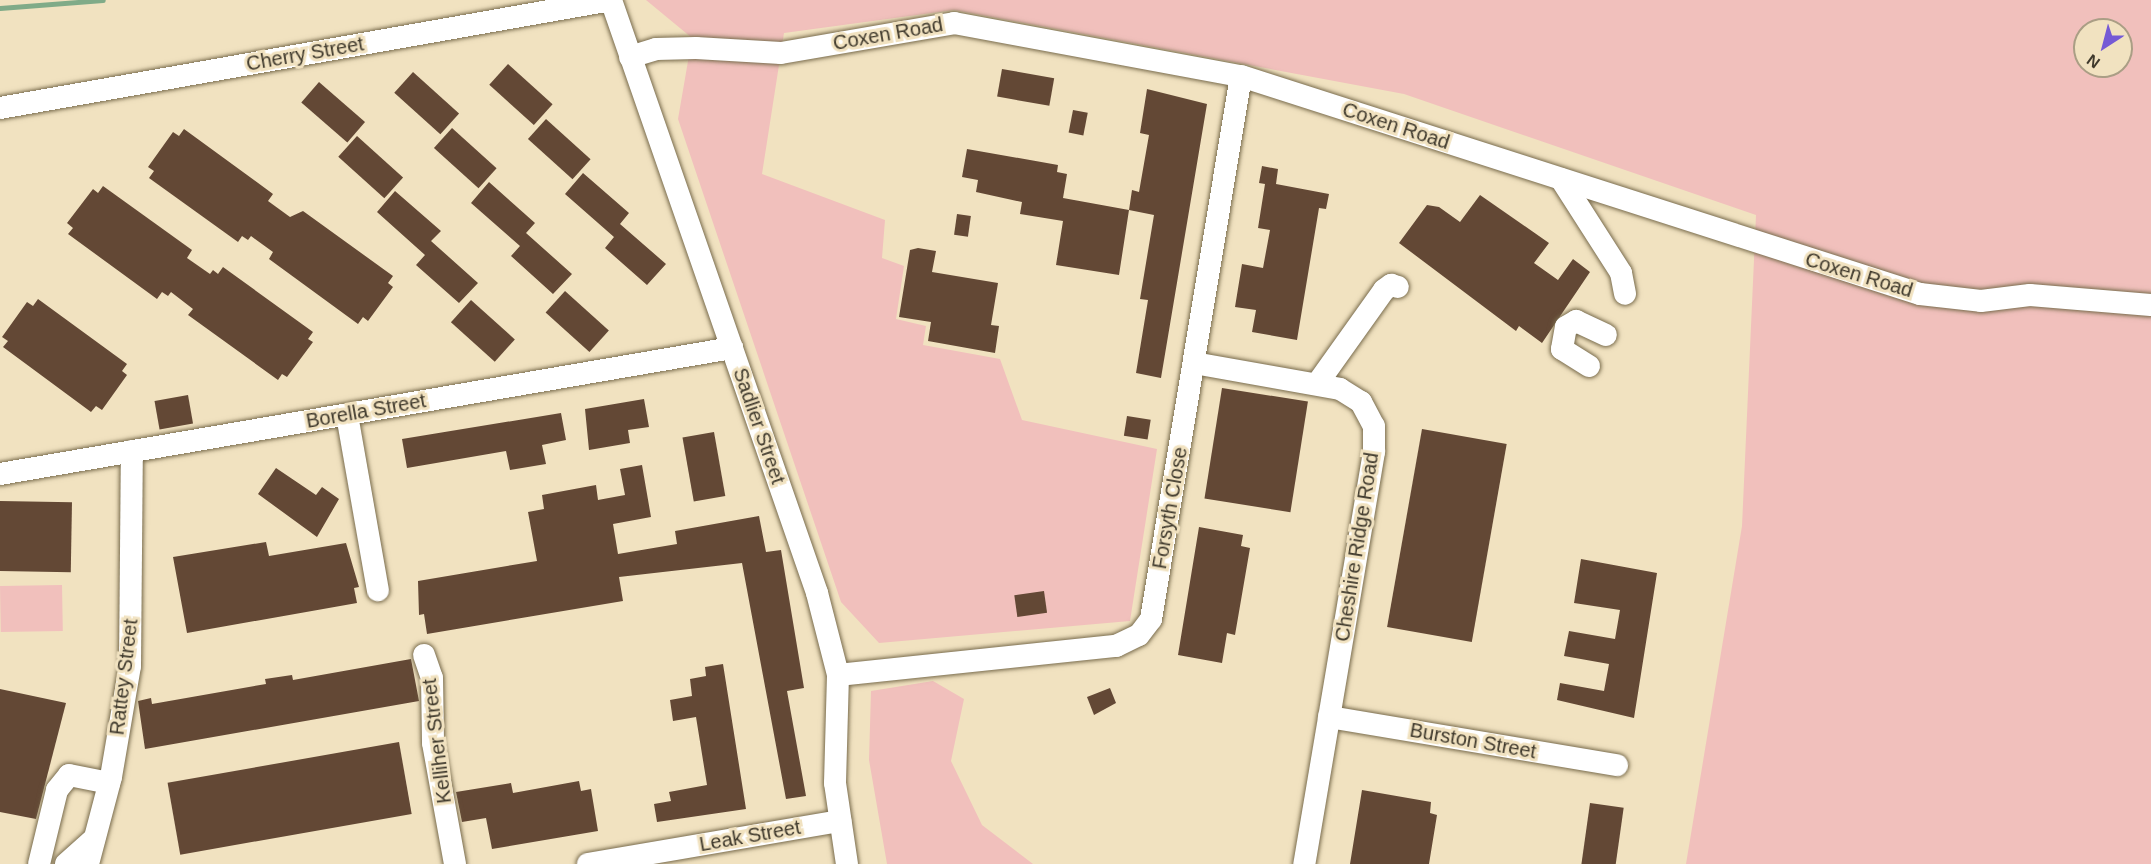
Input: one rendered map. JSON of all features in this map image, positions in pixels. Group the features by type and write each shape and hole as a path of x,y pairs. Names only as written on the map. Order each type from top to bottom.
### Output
{"lane":[{"name":"Sadlier Street","path":"611,0 817,593 838,675 835,783 847,864"},
{"name":"Cherry Street","path":"0,108 611,0"},
{"name":"Coxen Road","path":"630,57 656,49 782,52 954,23 1241,76 1920,294 1969,301 2030,295 2151,305"},
{"name":"Forsyth Close","path":"838,675 1116,646 1139,635 1151,619 1241,76"},
{"path":"1561,179 1621,273 1625,294"},
{"path":"1317,384 1384,290 1391,285 1398,287"},
{"path":"1589,366 1562,349 1561,337 1576,321 1606,335"},
{"name":"Borella Street","path":"0,474 732,348"},
{"name":"Cheshire Ridge Road","path":"1194,363 1340,389 1361,402 1374,426 1374,452 1304,864"},
{"path":"347,415 378,590"},
{"name":"Rattey Street","path":"88,864 109,783 130,666 135,562 132,451"},
{"name":"Kelliher Street","path":"424,654 432,678 433,743 455,864"},
{"name":"Burston Street","path":"1329,717 1617,765"},
{"path":"39,864 57,790 69,775 109,783"},
{"name":"Leak Street","path":"588,864 840,821"},
{"path":"66,864 94,839"}],"shaded area":[{"path":"646,0 2151,0 2151,864 1686,864 1742,526 1756,215 1404,94 954,10 784,33 762,174 885,220 882,258 904,266 896,319 926,326 923,345 1000,359 1022,420 1157,449 1130,621 879,643 841,602 678,119 692,38"},
{"path":"62,585 63,631 1,632 0,586"},
{"path":"933,681 964,699 951,761 982,825 1033,864 887,864 869,760 871,691"}],"building":[{"path":"508,64 553,104 534,125 489,85"},
{"path":"1002,69 1054,78 1049,106 997,97"},
{"path":"413,72 459,113 440,134 394,93"},
{"path":"319,82 365,122 347,142 301,102"},
{"path":"1147,89 1207,104 1161,378 1136,373 1148,300 1140,299 1154,215 1129,210 1132,190 1139,192 1149,135 1140,133"},
{"path":"1073,110 1088,113 1083,135 1069,133"},
{"path":"546,119 591,159 573,179 528,139"},
{"path":"452,128 497,168 479,188 434,148"},
{"path":"184,129 273,194 268,201 290,217 303,211 393,276 388,283 393,287 368,321 363,317 358,324 269,259 273,252 251,236 248,240 242,236 238,242 149,178 154,171 148,167 173,132 179,136"},
{"path":"357,136 403,177 384,198 338,157"},
{"path":"967,149 1058,165 1057,172 1067,174 1063,198 1129,210 1119,275 1056,265 1063,221 1020,214 1022,202 976,192 978,180 962,177"},
{"path":"1262,166 1278,169 1276,184 1329,194 1326,209 1319,208 1297,340 1252,332 1256,310 1235,307 1242,264 1263,268 1270,230 1258,228 1265,184 1259,183"},
{"path":"583,173 629,213 620,224 666,264 647,285 605,248 614,237 565,194"},
{"path":"489,182 535,223 526,233 572,274 553,294 511,256 520,246 471,203"},
{"path":"103,186 192,250 187,258 210,274 213,270 218,274 223,267 313,332 308,339 313,342 287,377 282,374 278,380 188,315 193,309 171,292 168,296 162,292 157,299 68,234 73,228 67,223 93,189 98,193"},
{"path":"395,191 441,231 431,241 478,283 459,303 416,265 425,255 377,212"},
{"path":"1480,195 1549,243 1534,263 1558,280 1573,259 1590,272 1542,343 1519,326 1516,331 1399,243 1427,205 1439,207 1460,222"},
{"path":"957,214 971,216 968,237 954,235"},
{"path":"918,248 936,251 932,272 998,283 991,325 999,326 995,353 928,341 931,322 899,317 910,250"},
{"path":"565,291 609,330 589,352 546,313"},
{"path":"38,299 127,364 122,371 127,375 102,410 96,406 91,412 3,347 8,341 2,337 27,302 33,306"},
{"path":"471,300 515,339 495,362 451,322"},
{"path":"1222,388 1308,402 1290,512 1204,499"},
{"path":"188,395 193,424 160,429 155,401"},
{"path":"644,399 649,427 628,430 630,443 589,450 585,409"},
{"path":"561,413 566,440 542,445 546,464 510,470 506,451 407,468 402,439"},
{"path":"1127,416 1151,420 1148,440 1124,436"},
{"path":"1422,429 1507,444 1472,642 1387,627"},
{"path":"714,432 725,496 694,502 682,438"},
{"path":"642,465 651,517 613,524 618,554 677,544 675,531 759,516 766,552 781,550 804,688 787,691 806,796 786,799 742,563 619,577 623,601 427,634 424,614 419,615 418,581 537,561 528,512 544,509 542,495 596,485 598,500 625,495 620,469"},
{"path":"276,468 316,495 322,487 339,499 317,537 258,494"},
{"path":"0,501 72,502 71,572 0,571"},
{"path":"1199,527 1243,535 1241,546 1250,548 1235,635 1227,633 1222,663 1178,655"},
{"path":"266,542 269,556 346,543 359,587 354,588 357,603 187,633 173,557"},
{"path":"1581,559 1657,573 1634,718 1557,700 1560,683 1604,691 1609,664 1564,656 1569,631 1615,639 1620,610 1574,603"},
{"path":"1044,591 1047,613 1017,617 1014,595"},
{"path":"411,659 419,701 145,749 138,701 151,698 152,704 266,684 265,679 292,675 293,680"},
{"path":"723,664 746,809 657,822 654,804 671,801 669,792 707,785 696,717 673,721 670,700 692,696 690,679 706,676 705,667"},
{"path":"1110,688 1116,703 1094,715 1087,697"},
{"path":"0,689 66,703 36,819 0,812"},
{"path":"399,742 412,814 180,855 168,783"},
{"path":"579,781 581,791 591,789 598,831 492,849 486,818 462,822 456,792 511,783 513,793"},
{"path":"1362,790 1431,802 1430,813 1437,815 1429,864 1350,864"},
{"path":"1590,803 1624,808 1616,864 1581,864"}],"waterway":[{"path":"0,8 103,0"}]}
